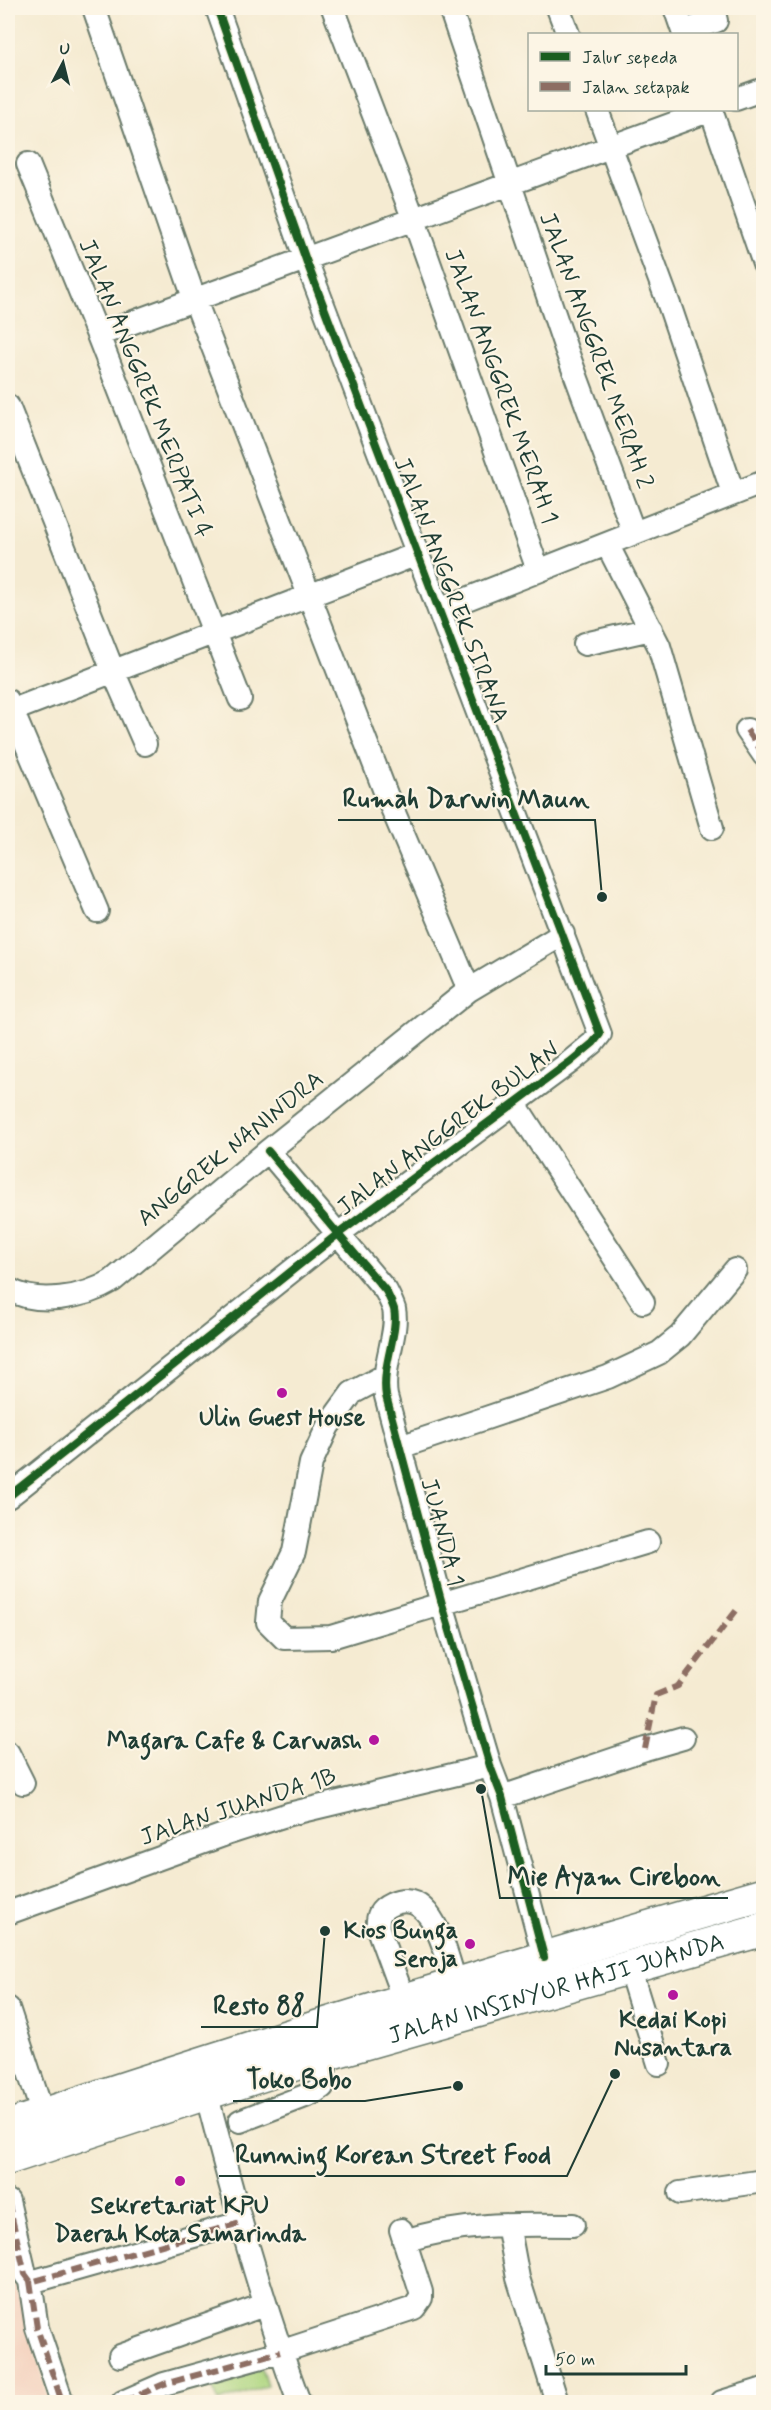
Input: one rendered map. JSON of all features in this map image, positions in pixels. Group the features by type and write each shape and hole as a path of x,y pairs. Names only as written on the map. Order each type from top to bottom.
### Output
{"highway":[{"name":"JALAN INSINYUR HAJI JUANDA","path":"8,2158 206,2092 404,2000 543,1957 764,1894"},
{"name":"JALAN INSINYUR HAJI JUANDA","path":"8,2127 42,2115 322,2040 629,1967 764,1929"}],"street":[{"path":"94,8 194,298 386,794 469,990"},
{"name":"JALAN ANGGREK SIRANA","path":"217,8 306,260 563,934"},
{"name":"JALAN ANGGREK MERAH 1","path":"333,8 414,220 538,570"},
{"name":"JALAN ANGGREK MERAH 2","path":"450,8 566,349 634,533"},
{"path":"558,8 568,33"},
{"path":"675,8 684,33 716,21"},
{"path":"738,98 764,89"},
{"path":"597,111 671,310 733,493"},
{"path":"98,335 708,111"},
{"path":"711,111 764,264"},
{"name":"JALAN ANGGREK MERPATI 4","path":"28,164 98,335 240,699"},
{"path":"10,412 113,671 145,744"},
{"path":"439,610 764,482"},
{"path":"607,544 662,654 712,828"},
{"path":"97,911 9,708 113,671 417,554"},
{"path":"585,644 651,629"},
{"path":"747,730 764,755"},
{"name":"ANGGREK NANINDRA","path":"8,1289 28,1296 57,1297 72,1296 103,1286 469,990 563,934"},
{"name":"JALAN ANGGREK BULAN","path":"8,1497 338,1234 515,1104 593,1043 600,1034 563,934"},
{"path":"515,1104 643,1302"},
{"name":"JUANDA 1","path":"268,1151 386,1291 394,1309 395,1318 384,1376 386,1396 442,1604 490,1766 502,1797 543,1957"},
{"path":"400,1448 608,1377 659,1353 680,1336 735,1270"},
{"path":"384,1376 352,1393 328,1426 311,1463 294,1552 270,1601 268,1622 284,1638 331,1637 648,1542"},
{"path":"502,1797 683,1738"},
{"path":"8,1753 23,1783"},
{"name":"JALAN JUANDA 1B","path":"8,1914 229,1833 289,1814 490,1766"},
{"path":"404,2000 378,1929 377,1917 380,1911 395,1903 416,1903 428,1912 456,1984"},
{"path":"629,1967 659,2064"},
{"path":"8,2008 42,2115"},
{"path":"240,2121 313,2093 322,2087 322,2040"},
{"path":"206,2092 264,2305 299,2403"},
{"path":"680,2193 764,2181"},
{"path":"8,2201 26,2274 30,2281 37,2328 63,2403"},
{"path":"30,2281 240,2223"},
{"path":"123,2403 164,2384 280,2352 417,2306 421,2292 403,2235 502,2224 573,2225"},
{"path":"510,2235 518,2278 556,2403"},
{"path":"120,2356 264,2305"},
{"path":"722,2403 764,2389"}],"shaded area":[{"path":"8,2260 50,2402 8,2402"}],"green space":[{"path":"261,2368 267,2386 219,2402 211,2384"}],"marked path":[{"path":"747,730 764,755"},
{"path":"645,1749 656,1695 678,1686 739,1607"},
{"path":"8,2201 25,2274 31,2282 240,2223"},
{"path":"30,2281 37,2328 62,2402"},
{"path":"123,2402 164,2384 280,2352"}],"cycle path":[{"path":"8,1497 338,1234 570,1062 593,1043 600,1034 306,260 217,8"},
{"path":"268,1151 386,1291 394,1309 394,1328 386,1373 386,1396 442,1604 490,1766 502,1797 544,1957"}],"place":[{"name":"Rumah Darwin Maun","path":"602,897"},
{"name":"Ulin Guest House","path":"282,1393"},
{"name":"Magara Cafe & Carwash","path":"374,1740"},
{"name":"Mie Ayam Cirebon","path":"481,1789"},
{"name":"Resto 88","path":"325,1931"},
{"name":"Kios Bunga Seroja","path":"470,1944"},
{"name":"Kedai Kopi Nusantara","path":"673,1995"},
{"name":"Running Korean Street Food","path":"615,2074"},
{"name":"Toko Bobo","path":"458,2086"},
{"name":"Sekretariat KPU Daerah Kota Samarinda","path":"180,2181"}]}
